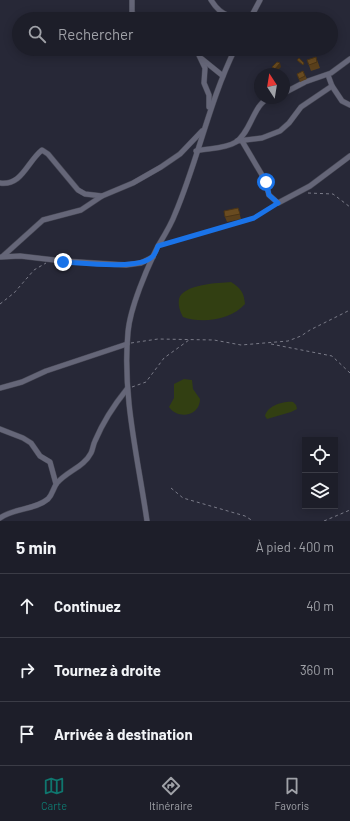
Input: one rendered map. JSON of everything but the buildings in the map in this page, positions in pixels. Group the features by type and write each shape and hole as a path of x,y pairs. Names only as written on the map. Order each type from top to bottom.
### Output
{"street":[{"path":"132,0 132,12"},
{"path":"211,0 217,10 220,12"},
{"path":"254,12 260,0"},
{"path":"147,521 127,389 127,344 130,318 153,257 176,214 196,151 223,76 232,56"},
{"path":"200,57 223,76"},
{"path":"200,57 205,68 204,83 209,95 210,112"},
{"path":"290,90 305,82 328,75 350,59"},
{"path":"328,75 332,86 342,101 350,105"},
{"path":"196,151 225,146 240,141 262,138 280,131 289,123 301,107 332,86"},
{"path":"240,141 260,104"},
{"path":"1,257 43,220 81,210 102,196 133,183 166,164 188,146 204,129"},
{"path":"240,141 265,180 269,195 278,203 298,193 350,156"},
{"path":"0,183 12,183 18,179 42,150 48,154 78,190 85,194 102,196"},
{"path":"1,257 126,265 141,263 153,257"},
{"path":"0,388 22,382 46,371 127,344"},
{"path":"56,484 76,470 91,453 94,442 105,420 127,389"},
{"path":"0,429 23,438 31,444 40,456 50,462 56,484 52,496 47,500 13,511 0,518"}],"path":[{"path":"298,193 333,194 350,207"},
{"path":"158,246 254,218 278,203"},
{"path":"0,304 14,293 34,270 51,259"},
{"path":"127,344 158,339 214,340 241,345 269,344 288,341 301,336 350,310"},
{"path":"127,389 146,382 164,358 189,340"},
{"path":"269,344 332,356 350,373"},
{"path":"171,488 183,498 245,516 254,521"},
{"path":"324,521 350,510"}],"green space":[{"path":"231,282 240,289 244,297 245,304 239,309 232,314 216,319 199,320 183,317 179,299 187,290 202,285"},
{"path":"184,379 192,380 193,389 200,399 199,405 193,412 183,415 178,414 169,407 174,398 174,384"},
{"path":"285,402 293,402 297,409 267,419 265,416 269,409 276,405"}],"route":[{"path":"63,262 117,265 141,263 153,257 158,246 174,240 254,218 270,206 278,203 273,200 267,192 266,182"}]}
